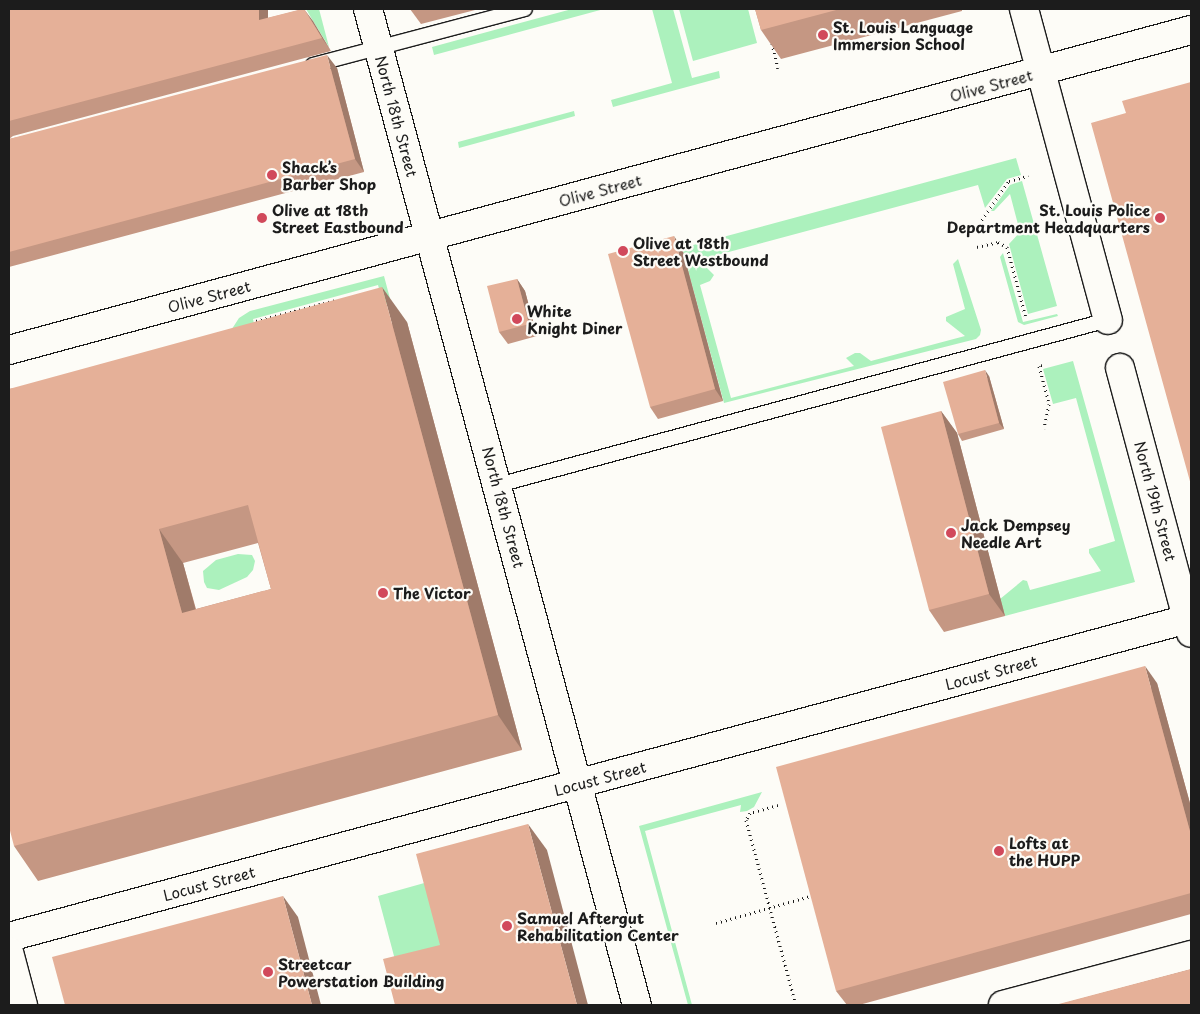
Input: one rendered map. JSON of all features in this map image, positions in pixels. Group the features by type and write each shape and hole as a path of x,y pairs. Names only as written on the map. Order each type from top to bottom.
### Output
{"street":[{"name":"North 18th Street","path":"368,9 637,1005"},
{"path":"1024,9 1108,320"},
{"name":"Olive Street","path":"9,350 1191,30"},
{"name":"North 19th Street","path":"1120,368 1190,623"},
{"name":"Locust Street","path":"9,937 577,784 1190,623"},
{"path":"9,952 23,1005"},
{"path":"1004,1005 1191,955"}],"lane":[{"path":"302,68 525,9"},
{"path":"498,485 1108,320"}],"path":[{"path":"770,34 778,68"},
{"path":"973,232 1010,181 1028,176"},
{"path":"977,246 998,242 1007,247 1026,318 1034,316"},
{"path":"258,329 256,321 345,298"},
{"path":"1044,428 1049,404 1039,366 1047,364"},
{"path":"778,805 750,813 746,820 796,1005"},
{"path":"716,923 818,894"}],"green space":[{"path":"306,9 319,9 329,47 313,21"},
{"path":"572,9 604,9 434,55 432,47"},
{"path":"652,9 673,9 692,78 719,71 720,78 613,107 611,100 672,83"},
{"path":"679,9 748,9 757,43 693,61"},
{"path":"574,111 575,116 459,148 458,142"},
{"path":"1016,158 1021,175 1007,179 985,208 978,185 699,260 714,275 710,281 700,285 731,398 854,366 846,358 855,353 860,353 871,361 965,336 946,321 946,317 965,309 953,264 958,259 981,330 980,335 976,339 724,403 682,248"},
{"path":"1022,181 1057,306 1028,314 1009,244 1020,232 1010,194 994,211 991,211 1010,185"},
{"path":"1003,253 1023,322 1057,314 1058,316 1024,325 1018,322 1000,257"},
{"path":"384,276 392,306 383,303 378,285 253,319 258,342 217,352 239,318 250,311"},
{"path":"1073,361 1135,582 1005,616 1000,599 1023,580 1027,581 1030,590 1101,571 1089,553 1089,549 1115,541 1076,398 1053,404 1043,369"},
{"path":"238,554 252,555 255,561 253,570 247,577 219,590 207,588 204,582 203,571 216,560"},
{"path":"762,792 754,807 747,811 740,812 741,805 645,831 692,1005 688,1005 639,826"},
{"path":"435,880 459,971 402,986 378,896"}],"building":[{"path":"9,9 259,9 259,20 304,9 322,38 9,121"},
{"path":"755,9 840,9 761,30"},
{"path":"327,55 355,159 9,252 9,139"},
{"path":"1191,82 1191,485 1091,123 1126,113 1122,101"},
{"path":"674,236 715,389 650,407 608,254"},
{"path":"517,279 529,324 499,332 487,286"},
{"name":"The Victor","path":"382,287 498,715 14,846 9,827 9,389","holes":["248,505 271,589 182,613 159,529"]},
{"path":"985,370 999,423 958,434 943,382"},
{"name":"Jack Dempsey Needle Art","path":"941,411 989,594 929,610 881,427"},
{"name":"Lofts at the HUPP","path":"1145,666 1191,835 1191,893 836,991 776,767"},
{"name":"Samuel Aftergut Rehabilitation Center","path":"528,824 577,1005 395,1005 383,959 440,945 416,854"},
{"path":"283,896 312,1005 65,1005 52,957"},
{"path":"1191,969 1191,1005 1055,1005"}],"place":[{"name":"St. Louis Language Immersion School","path":"823,35"},
{"name":"Shack’s Barber Shop","path":"272,175"},
{"name":"Olive at 18th Street Eastbound","path":"262,218"},
{"name":"St. Louis Police Department Headquarters","path":"1160,218"},
{"name":"Olive at 18th Street Westbound","path":"623,251"},
{"name":"White Knight Diner","path":"517,319"},
{"name":"Jack Dempsey Needle Art","path":"951,533"},
{"name":"The Victor","path":"383,593"},
{"name":"Lofts at the HUPP","path":"999,851"},
{"name":"Samuel Aftergut Rehabilitation Center","path":"507,926"},
{"name":"Streetcar Powerstation Building","path":"268,972"}]}
